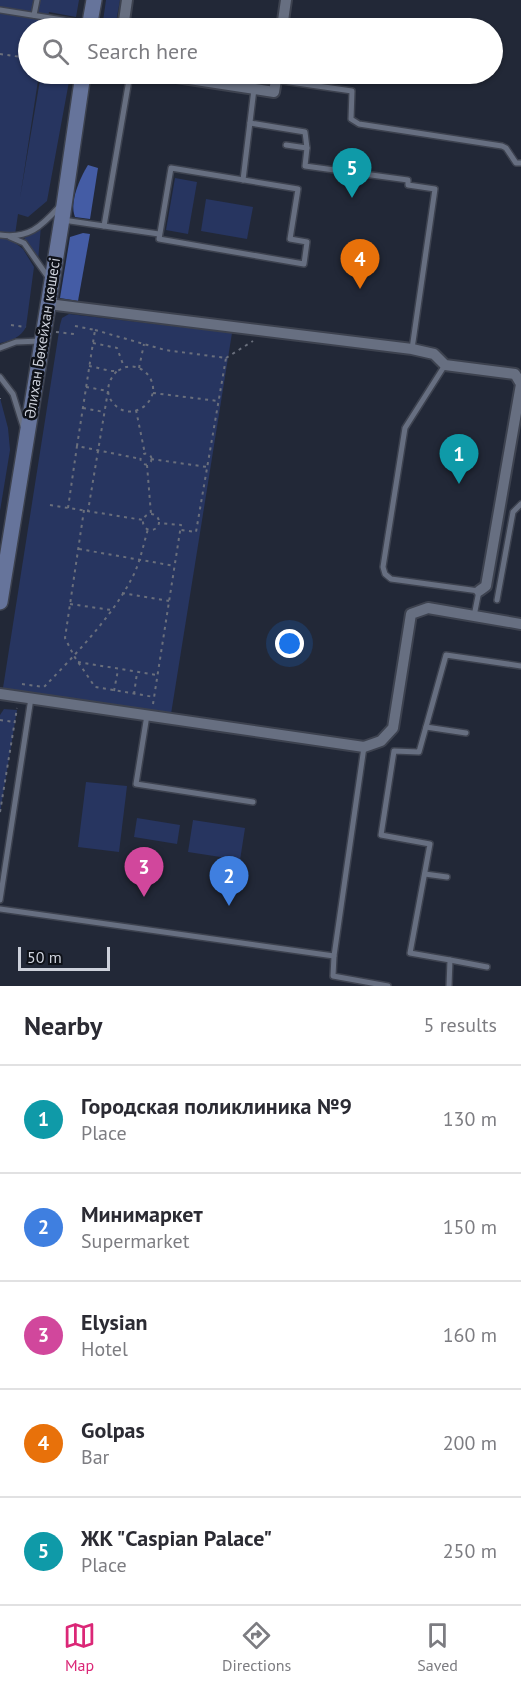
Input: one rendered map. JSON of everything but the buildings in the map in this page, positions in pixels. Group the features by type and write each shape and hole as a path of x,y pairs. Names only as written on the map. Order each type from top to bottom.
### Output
{"street":[{"path":"91,18 94,0"},
{"path":"124,18 127,0"},
{"path":"283,18 286,0"},
{"name":"Әлихан Бөкейхан көшесі","path":"0,602 82,84"},
{"path":"222,84 274,92 275,84"},
{"path":"48,304 412,350 434,354 445,365 515,374 520,384 486,586 479,591"},
{"path":"0,694 364,747 381,741 393,728 411,614 428,608 521,624"}],"lane":[{"path":"34,15 37,0"},
{"path":"0,10 49,18"},
{"path":"104,226 128,84"},
{"path":"314,84 352,91 351,119 358,124 502,146 506,148 516,163 521,163"},
{"path":"243,180 254,89"},
{"path":"250,123 305,132 307,148 305,166 408,180 408,185 435,189 412,350"},
{"path":"286,145 307,148"},
{"path":"171,168 243,180 298,189 290,239 307,242 304,264 159,239 171,168"},
{"path":"0,235 25,234 41,226 64,202"},
{"path":"62,219 159,234"},
{"path":"9,236 24,243 51,282"},
{"path":"0,348 16,342 41,341"},
{"path":"445,365 405,428 383,567 385,574 391,579 479,591 474,616"},
{"path":"0,377 13,394 26,435"},
{"path":"497,600 513,512 521,504"},
{"path":"487,967 410,953 430,844 381,835 394,751 419,752 446,656 521,666"},
{"path":"0,900 2,871 31,698"},
{"path":"149,716 136,784 253,802"},
{"path":"426,727 466,733"},
{"path":"364,747 333,976 388,986"},
{"path":"424,874 447,877"},
{"path":"0,909 334,956"},
{"path":"449,986 450,960"}],"path":[{"path":"0,54 18,57"},
{"path":"11,325 26,327"},
{"path":"75,326 165,350 226,358 268,332"},
{"path":"68,508 95,330"},
{"path":"56,332 74,334"},
{"path":"93,343 117,348 124,367"},
{"path":"139,368 144,344"},
{"path":"181,530 196,532 226,358"},
{"path":"89,366 117,371"},
{"path":"108,391 110,398 119,409 126,411 136,410 146,405 153,393 150,378 139,368 124,367 111,376 108,391 104,412 98,451 79,549 65,638 95,687 154,697"},
{"path":"86,387 108,391"},
{"path":"153,393 219,401"},
{"path":"82,408 104,412"},
{"path":"136,410 145,454"},
{"path":"77,446 141,459 142,463 147,465"},
{"path":"145,454 152,459 207,467"},
{"path":"141,459 145,454"},
{"path":"151,514 147,465 152,459"},
{"path":"50,505 143,520"},
{"path":"143,520 151,514"},
{"path":"151,514 158,518 159,523"},
{"path":"143,520 148,529 155,529 159,523"},
{"path":"149,716 181,530 181,525 159,523"},
{"path":"22,684 44,687 74,656 111,610 131,580 140,560 148,529"},
{"path":"79,549 175,566"},
{"path":"122,593 169,601"},
{"path":"70,604 111,610"},
{"path":"78,662 157,675"},
{"path":"114,691 118,669"},
{"path":"134,694 137,672"},
{"path":"0,812 20,697"},
{"path":"0,720 15,722"}],"shaded area":[{"path":"0,0 79,0 76,17 49,12 48,18 18,18 18,84 37,84 20,198 39,84 69,84 47,201 28,217 18,214 14,242 23,249 34,267 26,327 15,338 0,343"},
{"path":"106,0 120,0 117,18 103,18"},
{"path":"88,165 98,168 90,219 75,217 73,204 76,190"},
{"path":"175,178 197,182 188,234 166,230"},
{"path":"206,199 253,207 247,239 201,231"},
{"path":"41,226 38,261 24,243 25,234"},
{"path":"83,233 90,234 78,301 60,298 70,237"},
{"path":"69,314 232,333 171,714 3,688 60,325 62,318"},
{"path":"0,398 8,428 10,450 0,511"},
{"path":"4,709 17,710 0,813 0,715"},
{"path":"86,782 127,786 119,852 78,847"},
{"path":"137,818 180,825 177,844 134,837"},
{"path":"193,820 245,828 240,860 188,852"}],"place":[{"name":"ЖК \"Caspian Palace\"","path":"352,198"},
{"name":"Golpas","path":"360,289"},
{"name":"Городская поликлиника №9","path":"459,484"},
{"name":"Elysian","path":"144,897"},
{"name":"Минимаркет","path":"229,906"}]}
